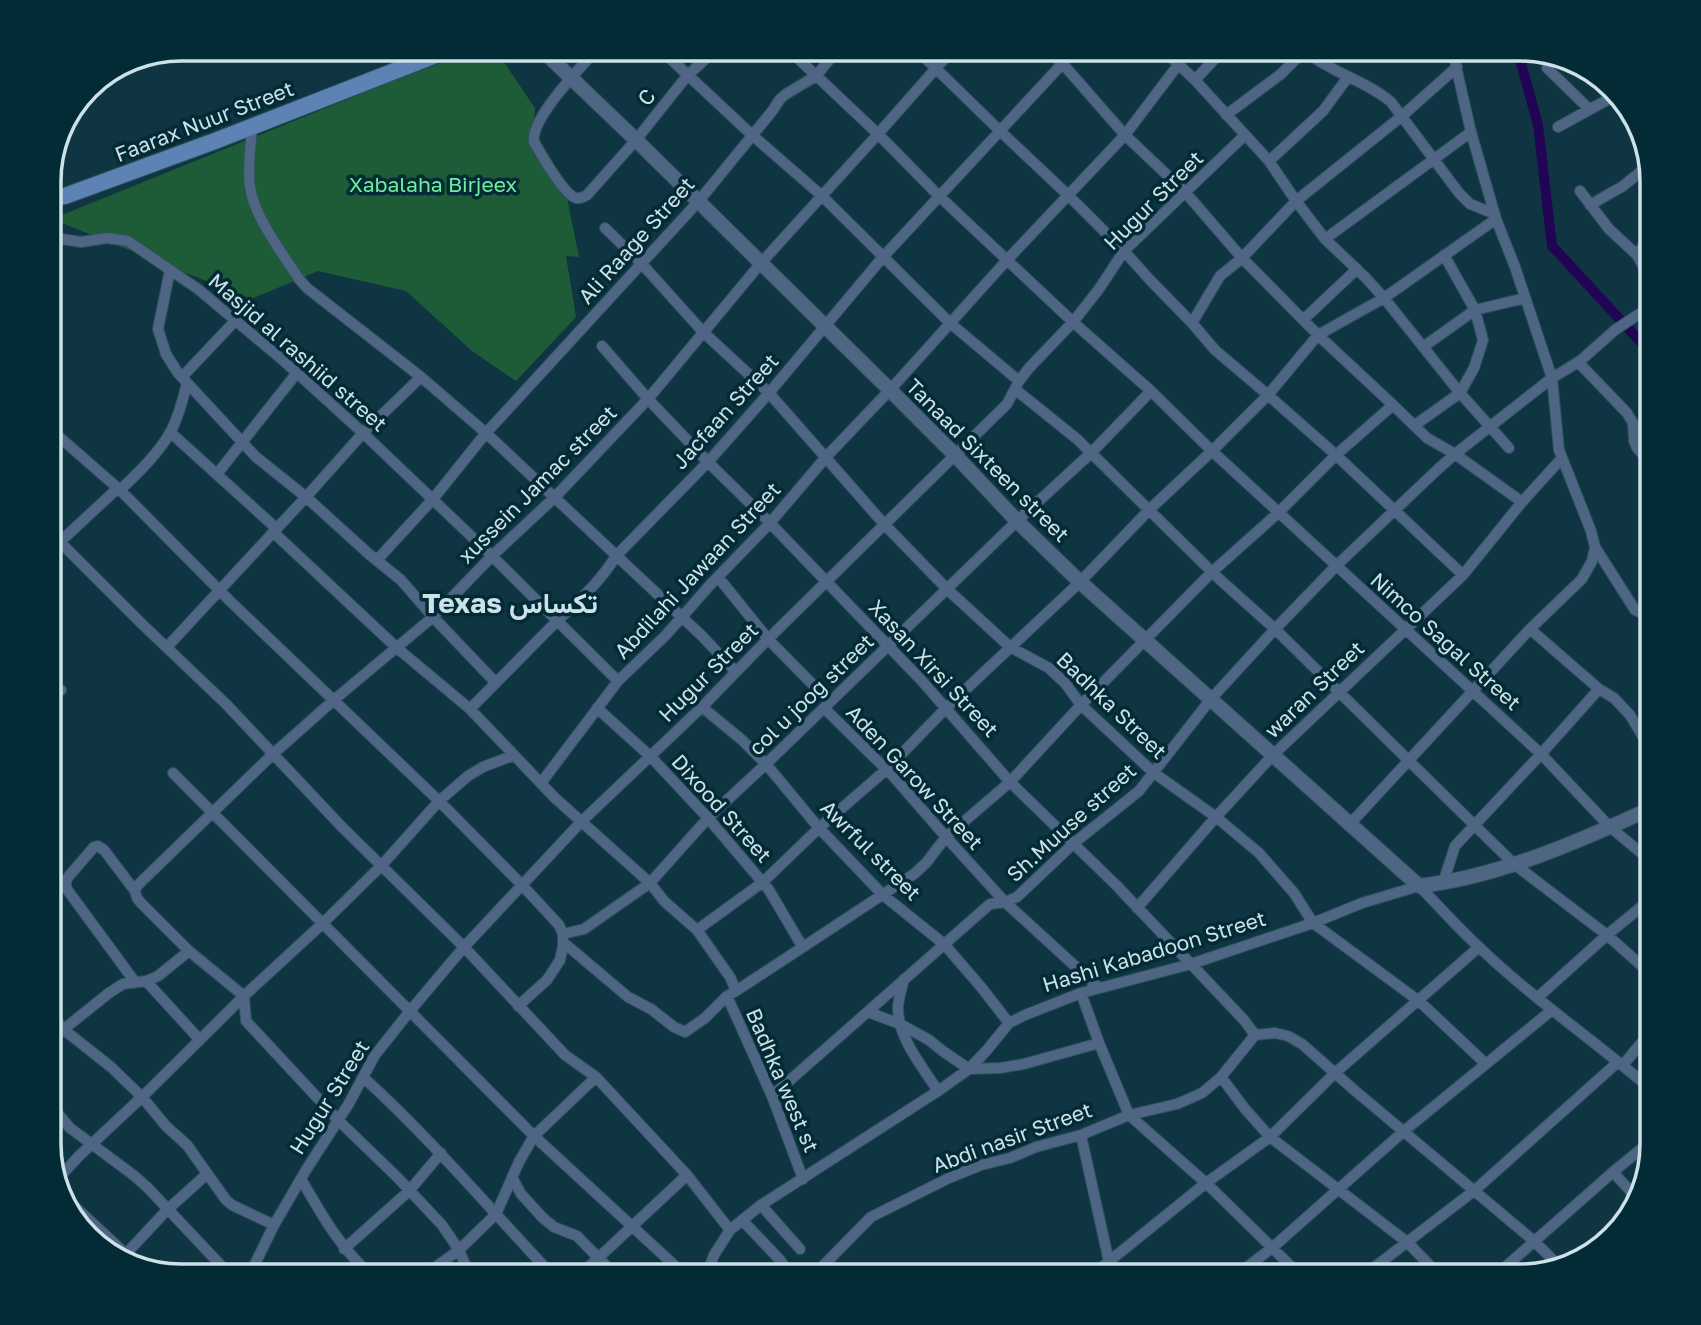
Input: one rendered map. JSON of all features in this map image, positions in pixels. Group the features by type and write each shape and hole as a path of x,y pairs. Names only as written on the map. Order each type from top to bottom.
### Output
{"main road":[{"name":"Faarax Nuur Street","path":"62,197 421,61"}],"street":[{"name":"Tanaad Sixteen street","path":"553,61 890,390 1080,582 1419,886"},
{"path":"571,78 586,61"},
{"path":"672,61 821,195 950,323 1275,629 1514,864 1607,935 1640,964"},
{"name":"C","path":"571,78 541,117 533,137 559,182 569,194 580,198 587,195 636,140 687,76 703,61"},
{"name":"Nimco Sagal Street","path":"800,61 1073,322 1151,391 1278,513 1541,754 1609,827 1640,852"},
{"name":"Ali Raage Street","path":"377,560 433,499 486,433 698,202 786,94 816,76 828,61"},
{"path":"929,61 1069,195 1215,350 1336,455 1463,575"},
{"name":"xussein Jamac street","path":"135,891 143,880 273,754 433,617 492,556 555,497 648,398 761,263 942,61"},
{"path":"1174,61 1195,80 1269,161 1325,239 1384,298 1460,393 1509,447"},
{"path":"1195,80 1213,61"},
{"path":"1226,115 1293,61"},
{"path":"1318,61 1383,95 1391,102 1459,193 1470,204 1495,217"},
{"path":"1455,61 1471,132 1495,217 1552,378 1559,450 1595,547 1635,610 1640,612"},
{"path":"1062,63 1125,135 1185,192 1242,258 1318,335 1434,443 1455,454 1522,502"},
{"name":"Jacfaan Street","path":"470,709 592,589 616,556 708,462 769,393 883,257 1062,63"},
{"name":"Abdilahi Jawaan Street","path":"541,783 618,681 666,635 770,523 826,457 1125,135 1178,65"},
{"path":"1192,323 1220,276 1242,258 1296,201 1402,116 1457,67"},
{"path":"1547,68 1589,109"},
{"path":"1269,161 1323,111 1348,77"},
{"path":"1558,127 1608,99"},
{"path":"252,127 249,183 251,194 257,212 299,279 312,293 421,377 486,433 682,617 736,672"},
{"path":"1325,239 1471,132"},
{"name":"Hugur Street","path":"255,1264 274,1225 375,1055 464,947 580,822 702,707 1007,404 1029,368 1073,322 1124,251 1245,135"},
{"path":"1590,205 1639,173"},
{"path":"1580,191 1615,236 1640,260"},
{"path":"697,930 763,882 819,828 887,769 947,707 1080,582 1149,510 1268,395 1318,335 1384,298 1495,217"},
{"name":"Badhka Street","path":"605,228 642,264 703,332 769,393 884,524 947,589 1010,647 1049,668 1065,683 1081,705 1154,773 1216,817 1259,853 1294,893 1313,923"},
{"name":"Masjid al rashiid street","path":"62,239 81,242 107,238 128,241 198,289 363,433 618,681"},
{"path":"1637,255 1640,251"},
{"path":"1415,425 1460,393 1474,368 1483,340 1475,310 1444,255"},
{"path":"1303,320 1357,269"},
{"path":"170,270 158,329 166,354 184,380 256,457 401,580 496,682"},
{"path":"1423,346 1475,310 1525,298"},
{"name":"Sh.Muuse street","path":"772,1096 990,904 1017,897 1074,843 1139,791 1211,699 1275,629 1336,566 1455,454 1640,314"},
{"path":"62,540 145,467 170,432 183,401 184,380 235,321"},
{"name":"Xasan Xirsi Street","path":"602,346 708,462 947,707 1010,782 1137,908 1244,1020 1255,1035"},
{"path":"1578,362 1627,413 1633,423 1634,441 1640,451"},
{"path":"217,474 296,374"},
{"path":"167,647 363,433 421,377"},
{"name":"col u joog street","path":"563,938 584,929 650,883 708,818 1091,453 1151,391"},
{"path":"563,938 628,997 651,1009 674,1027 685,1031 705,1018 732,993 914,874 946,838 1010,782 1081,705 1212,572 1393,405"},
{"name":"Badhka west st","path":"170,432 397,648 470,709 580,822 650,883 664,901 697,930 730,977 732,993 803,1179"},
{"path":"62,439 119,489 439,800 559,925 563,938 560,960 547,981 518,1006"},
{"name":"waran Street","path":"1137,908 1273,755 1463,575 1522,502 1562,458"},
{"path":"62,544 226,704 342,827 464,947 565,1055 596,1077 687,1175 730,1230"},
{"path":"1350,824 1530,629 1582,579 1592,561 1595,547"},
{"name":"Aden Garow Street","path":"718,577 768,639 1005,902 1099,988"},
{"path":"1530,629 1599,689 1614,698 1630,715 1640,732"},
{"path":"1443,883 1455,846 1599,689"},
{"name":"Awrful street","path":"702,707 766,764 819,828 883,895 944,944 1009,1023"},
{"name":"Dixood Street","path":"597,708 650,757 708,818 763,882 802,946"},
{"path":"65,1172 382,865 439,800 483,767 514,755"},
{"path":"173,773 534,1136 673,1264"},
{"name":"Hashi Kabadoon Street","path":"711,1264 730,1230 742,1220 969,1069 1009,1023 1025,1015 1082,993 1191,964 1313,923 1362,902 1419,886 1459,880 1514,864 1640,813"},
{"path":"200,1040 141,981 68,893 66,881 94,847 98,846 104,850 141,903 189,951 244,996 246,1021 338,1120 442,1225 464,1264"},
{"path":"1419,886 1479,947 1537,998 1640,1080"},
{"path":"1537,998 1640,908"},
{"path":"1313,923 1419,1001 1486,1064"},
{"path":"1106,1264 1206,1183 1270,1137 1335,1073 1479,947"},
{"path":"189,951 158,976 122,984 63,1029 111,1067 142,1097 166,1126 187,1145 232,1205 274,1225"},
{"path":"904,979 898,1006 900,1024 910,1047 938,1091"},
{"path":"1082,993 1099,1043 1129,1115 1206,1183 1289,1264"},
{"path":"1251,1264 1404,1131 1552,1010"},
{"path":"868,1012 900,1024 929,1040 969,1069 1024,1064 1099,1043"},
{"path":"1255,1035 1275,1033 1288,1036 1302,1044 1475,1190 1552,1259"},
{"name":"Abdi nasir Street","path":"825,1264 872,1217 949,1178 1036,1147 1081,1135 1129,1115 1177,1104 1202,1093 1221,1077 1255,1035"},
{"path":"1379,1264 1475,1190 1620,1064 1640,1043"},
{"path":"364,1077 440,1153 542,1264"},
{"path":"439,1264 496,1214 534,1136 596,1077"},
{"path":"1221,1077 1270,1137 1407,1242 1428,1264"},
{"path":"62,1119 70,1128 147,1187 219,1264"},
{"path":"1081,1135 1109,1262"},
{"path":"1508,1264 1640,1150"},
{"path":"344,1249 409,1191 440,1153"},
{"path":"1613,1172 1630,1190"},
{"path":"130,1252 167,1210 207,1174"},
{"path":"593,1264 687,1175"},
{"path":"512,1177 521,1194 543,1218 554,1227 577,1236 604,1264"},
{"path":"301,1179 344,1249 359,1264"},
{"path":"761,1205 800,1249"},
{"path":"88,1219 111,1241"},
{"path":"742,1220 783,1264"}],"green space":[{"name":"Xabalaha Birjeex","path":"446,61 503,61 535,108 533,137 567,198 579,257 566,256 576,317 516,381 472,351 406,291 318,271 251,299 62,223 62,215"}],"waterway":[{"path":"1520,61 1538,125 1552,246 1640,341"}],"district":[{"name":"Texas تكساس","path":"510,602"}]}
